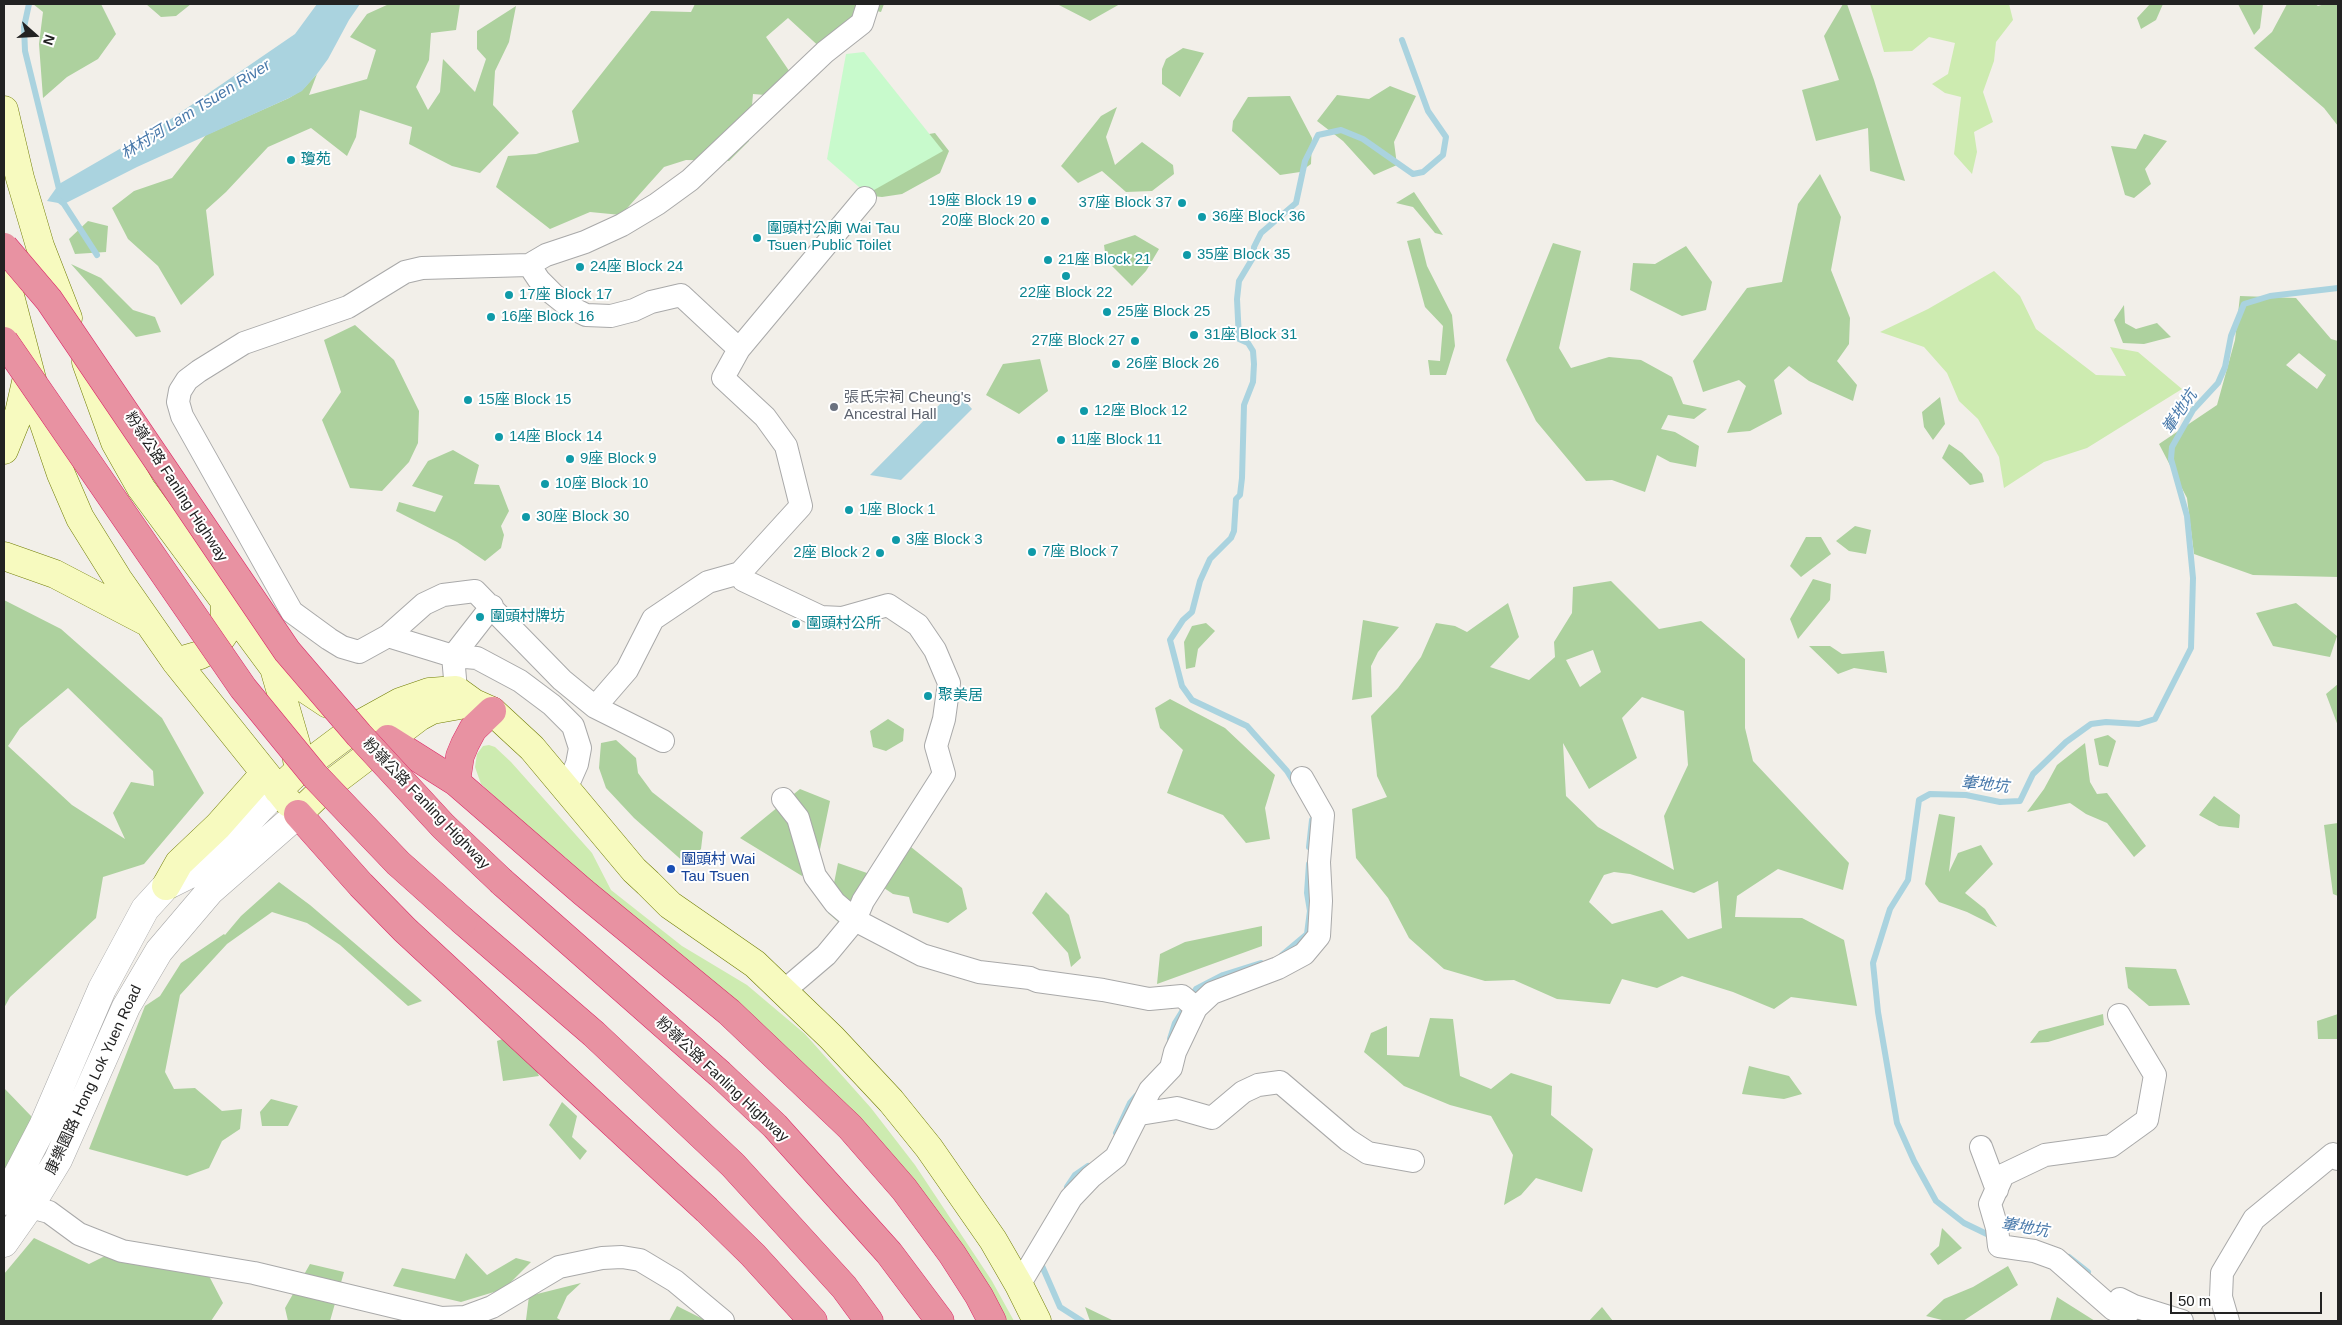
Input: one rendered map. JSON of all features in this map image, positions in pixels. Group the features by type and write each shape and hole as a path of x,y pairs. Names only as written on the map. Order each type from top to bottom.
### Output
{"highway":[{"name":"粉嶺公路 Fanling Highway","path":"4,247 49,300 286,651 359,736 443,826 502,882 720,1074 774,1126 889,1253 940,1321"},
{"path":"4,341 243,688 315,776 398,863 463,922 594,1034 733,1165 844,1287 869,1321"},
{"path":"456,782 460,756 464,744 473,729 474,701"},
{"path":"388,739 456,782 583,892 729,1012 850,1127 904,1189 952,1254 979,1296 992,1321"},
{"path":"298,814 361,886 405,930 708,1210 753,1255 813,1321"}],"main road":[{"path":"4,110 20,178 43,255 115,442 141,488 274,668 316,698 388,739"},
{"path":"4,273 29,368 61,474 80,518 118,579 176,662 298,814"},
{"path":"4,450 19,413 29,368"},
{"path":"4,556 55,574 149,622"},
{"path":"176,662 200,655 214,648 224,634 225,601"},
{"path":"274,668 296,744 298,814"},
{"name":"康樂園路 Hong Lok Yuen Road","path":"271,782 298,771 362,723 400,702 429,692 474,701"},
{"path":"474,701 532,748 634,870 670,905 755,964 786,992 885,1094 908,1121 1026,1275 1037,1321"},
{"name":"康樂園路 Hong Lok Yuen Road","path":"298,814 324,789 419,717 432,710 474,701"}],"street":[{"path":"663,741 595,707 562,680 492,606 475,591 443,595 424,604 388,636 358,652 342,647 329,639 292,612 182,416 178,402 180,390 187,380 199,371 244,343 348,307 405,272 422,268 529,265 546,255 585,242 622,225 657,204 683,185 825,52 862,23 868,4"},
{"path":"595,707 627,670 653,619 708,582 740,573 801,506 786,446 765,417 723,378 739,349 865,198"},
{"path":"529,265 539,280 554,294 568,306 586,315 611,316 634,310 651,302 681,296 739,349"},
{"path":"740,573 742,580 821,617 842,618 888,605 918,625 935,650 949,683 944,719 936,746 944,774 864,901 855,920 826,955 792,984 786,992"},
{"path":"453,656 492,606"},
{"path":"388,636 453,656 477,658 497,667 552,705 573,726 580,748 577,764 566,789"},
{"path":"453,656 474,701"},
{"path":"783,800 798,818 815,876 835,903 855,920 922,955 979,972 1030,978 1037,981 1103,990 1149,999 1190,1003 1278,968 1304,954 1319,936 1322,901 1319,862 1323,815 1302,778"},
{"name":"康樂園路 Hong Lok Yuen Road","path":"4,1243 12,1203 43,1126 106,980 145,909 166,886 190,874 225,845 271,782"},
{"name":"康樂園路 Hong Lok Yuen Road","path":"12,1203 45,1182 68,1139 126,1007 159,951 210,891 298,814"},
{"path":"1026,1275 1071,1198 1091,1177 1116,1157 1140,1114 1150,1090 1171,1068 1190,1003"},
{"path":"2119,1015 2155,1075 2147,1120 2111,1146 2045,1155 2003,1175 1990,1204 1999,1246 2034,1251 2056,1259 2113,1309 2126,1315 2134,1306"},
{"path":"1140,1114 1177,1108 1212,1118 1243,1092 1258,1085 1280,1082 1348,1140 1368,1153 1413,1161"},
{"path":"1981,1148 1996,1190"},
{"path":"2228,1321 2221,1297 2222,1273 2254,1220 2333,1154 2338,1158"},
{"path":"12,1203 48,1212 79,1234 122,1251 254,1273 441,1318 465,1317 492,1307 559,1267 602,1258 622,1257 640,1260 674,1281 723,1321"},
{"path":"2094,1281 2108,1292 2134,1306 2182,1321"}],"green space":[{"path":"33,4 101,4 116,34 98,59 67,77 43,98 39,44 43,12"},
{"path":"146,4 191,4 176,16 161,17"},
{"path":"389,4 460,4 456,30 431,33 429,60 416,87 428,110 440,92 443,59 475,92 486,59 477,49 477,31 516,6 509,42 495,71 493,105 519,133 480,173 452,166 409,144 412,127 360,110 356,137 347,156 311,128 268,147 226,192 206,210 214,275 181,305 158,266 128,239 112,208 134,191 172,178 206,135 289,98 302,90 317,74 309,95 367,79 376,50 350,37 367,14"},
{"path":"695,4 884,4 881,12 864,8 824,51 788,18 766,37 796,81 790,97 753,94 749,141 729,161 686,160 664,167 621,215 590,212 550,229 496,187 508,156 536,154 579,142 572,111 651,11 691,12"},
{"path":"1057,4 1120,4 1090,21"},
{"path":"1843,4 1847,4 1874,80 1905,181 1870,171 1868,128 1816,141 1802,90 1839,80 1824,36"},
{"path":"1870,4 2009,4 2013,20 1996,42 1994,61 1983,92 1993,122 1974,132 1977,152 1972,174 1954,154 1961,97 1945,93 1932,84 1948,74 1955,43 1929,37 1912,51 1884,52"},
{"path":"2150,4 2163,4 2156,20 2141,29 2137,18"},
{"path":"2238,4 2263,4 2260,28 2254,35"},
{"path":"2287,4 2315,4 2318,6 2338,4 2338,126 2324,108 2254,48 2272,32"},
{"path":"1183,48 1204,53 1180,97 1162,84 1162,69 1166,59"},
{"path":"864,52 943,151 867,194 827,159 846,54"},
{"path":"1390,86 1416,96 1394,142 1397,165 1374,175 1343,141 1317,121 1337,95 1369,99"},
{"path":"1290,96 1312,138 1311,164 1300,172 1280,175 1232,131 1233,121 1248,97"},
{"path":"1117,107 1106,137 1115,165 1142,142 1173,165 1174,174 1152,191 1126,192 1102,171 1078,183 1061,166 1101,116"},
{"path":"935,133 949,151 940,173 902,194 882,197 863,195 899,139"},
{"path":"2144,134 2167,141 2145,169 2151,184 2134,198 2125,195 2111,146 2136,149"},
{"path":"1820,174 1841,217 1831,270 1850,318 1849,344 1837,361 1857,385 1853,401 1809,381 1789,366 1774,380 1782,414 1750,431 1727,433 1746,386 1739,380 1703,392 1693,361 1747,288 1782,282 1798,204"},
{"path":"1414,192 1443,235 1435,233 1413,207 1396,203"},
{"path":"88,221 108,226 106,252 75,254 69,239"},
{"path":"1135,235 1159,249 1146,271 1132,286 1106,260 1104,245"},
{"path":"1420,238 1427,266 1452,315 1455,346 1446,375 1430,375 1428,360 1440,361 1443,326 1425,307 1407,241"},
{"path":"1553,243 1581,251 1559,348 1571,368 1609,357 1641,360 1672,377 1683,404 1707,409 1694,419 1668,415 1661,429 1675,432 1699,446 1696,467 1670,462 1657,455 1645,492 1612,480 1586,481 1536,421 1506,360"},
{"path":"1686,246 1712,282 1706,310 1682,316 1630,290 1633,263 1655,264"},
{"path":"71,264 101,278 133,310 155,317 161,332 136,337"},
{"path":"1994,271 2020,296 2036,329 2096,375 2126,376 2110,347 2138,352 2182,389 2087,448 2044,462 2004,488 1999,457 1978,419 1959,401 1947,373 1924,347 1880,332 1928,309"},
{"path":"2240,296 2296,298 2331,339 2338,341 2338,577 2253,575 2194,554 2187,498 2159,444 2217,405 2235,340","holes":["2299,353 2326,375 2317,389 2286,365"]},
{"path":"2124,305 2125,323 2136,329 2157,323 2171,337 2144,344 2123,343 2114,320"},
{"path":"355,325 394,360 419,411 418,443 409,462 382,491 350,488 322,420 341,392 324,340"},
{"path":"1040,359 1048,391 1019,414 986,395 1003,364"},
{"path":"1940,397 1945,424 1933,440 1924,427 1922,412"},
{"path":"1949,444 1962,453 1982,474 1984,482 1970,485 1942,458"},
{"path":"453,450 479,465 474,484 499,485 509,511 501,526 504,535 501,548 485,561 457,542 396,511 399,502 435,512 443,496 412,486 428,461"},
{"path":"1855,526 1871,530 1866,554 1849,551 1836,541"},
{"path":"1806,537 1821,537 1831,554 1801,577 1790,566"},
{"path":"1813,579 1831,584 1830,600 1798,639 1790,619"},
{"path":"1611,581 1659,629 1701,621 1745,659 1745,728 1753,761 1849,863 1843,890 1778,869 1737,896 1735,917 1802,918 1844,940 1857,1006 1791,997 1774,1009 1733,992 1682,976 1657,988 1622,979 1610,1004 1557,999 1514,980 1485,981 1444,969 1409,938 1388,898 1356,858 1352,809 1387,797 1377,776 1371,716 1398,688 1421,657 1436,623 1455,626 1467,632 1508,603 1519,637 1490,667 1529,680 1555,657 1554,642 1572,613 1573,587","holes":["1593,650 1601,672 1580,687 1566,660","1642,697 1684,711 1688,765 1664,816 1674,870 1598,827 1566,796 1563,743 1589,789 1637,758 1622,718","1614,872 1630,874 1694,893 1718,881 1722,928 1688,939 1662,910 1612,924 1589,902 1604,875"]},
{"path":"4,600 61,629 162,718 204,793 144,864 103,877 96,918 10,997 4,1008","holes":["68,688 153,771 154,786 131,782 113,813 125,839 72,805 8,746 20,728"]},
{"path":"2296,603 2337,636 2330,657 2273,646 2256,613"},
{"path":"1363,620 1399,627 1378,652 1371,666 1372,697 1352,700"},
{"path":"1206,623 1215,631 1198,649 1195,667 1186,669 1184,642 1192,626"},
{"path":"1809,646 1830,646 1842,654 1884,651 1887,673 1854,668 1838,674"},
{"path":"2338,684 2338,726 2326,694"},
{"path":"1170,699 1225,728 1275,775 1265,808 1270,839 1246,843 1223,815 1167,793 1183,750 1160,728 1155,708"},
{"path":"888,719 904,729 903,741 886,751 873,747 870,731"},
{"path":"2108,735 2116,741 2108,767 2099,765 2094,739"},
{"path":"616,740 636,758 638,773 652,792 703,832 701,849 686,864 634,818 606,788 599,768 601,743"},
{"path":"2085,743 2090,782 2097,794 2107,793 2146,846 2134,857 2107,823 2086,814 2070,803 2027,812 2044,789 2057,765"},
{"path":"483,746 495,747 511,762 592,853 611,890 682,946 747,985 805,1034 871,1108 915,1165 992,1281 1014,1321 997,1321 904,1174 602,895 566,858 481,784 475,767 477,754"},
{"path":"800,789 830,801 819,854 802,876 740,838"},
{"path":"2214,796 2240,815 2239,828 2219,826 2199,815"},
{"path":"1939,814 1955,817 1949,872 1958,853 1981,845 1993,864 1965,893 1985,909 1997,927 1967,912 1939,902 1925,884"},
{"path":"2338,823 2338,896 2333,894 2324,825"},
{"path":"911,847 962,888 967,909 948,923 913,913 909,897 893,894 884,888"},
{"path":"838,863 867,873 869,905 844,927 828,913"},
{"path":"279,882 310,905 422,1001 408,1006 340,945 307,923 272,912 227,944 180,995 165,1072 174,1089 195,1088 222,1111 242,1109 240,1129 222,1141 209,1168 187,1176 89,1149 145,1006 160,996 181,963 225,935 241,916"},
{"path":"1046,892 1069,915 1081,958 1071,967 1068,953 1032,913"},
{"path":"1262,926 1262,946 1157,984 1160,954 1185,942"},
{"path":"2125,967 2176,969 2190,1005 2149,1006 2128,988"},
{"path":"2103,1014 2104,1025 2048,1042 2030,1043 2039,1031"},
{"path":"2338,1014 2338,1039 2318,1039 2317,1021"},
{"path":"1430,1018 1453,1019 1460,1076 1491,1089 1511,1073 1552,1086 1551,1115 1593,1149 1582,1192 1536,1178 1521,1195 1504,1205 1513,1155 1491,1116 1450,1105 1404,1086 1364,1052 1371,1033 1387,1026 1387,1055 1419,1057"},
{"path":"519,1033 539,1076 503,1081 497,1041"},
{"path":"1749,1066 1789,1076 1802,1094 1784,1099 1742,1094"},
{"path":"4,1088 31,1116 32,1136 4,1177"},
{"path":"271,1099 298,1106 288,1126 262,1126 260,1112"},
{"path":"562,1102 577,1116 572,1137 587,1151 580,1160 549,1125"},
{"path":"1942,1228 1962,1248 1938,1265 1930,1254 1939,1246"},
{"path":"34,1238 89,1264 129,1244 208,1274 223,1303 211,1321 4,1321 4,1274"},
{"path":"466,1253 487,1275 516,1258 531,1262 504,1289 461,1302 393,1286 402,1268 455,1279"},
{"path":"310,1264 344,1272 330,1321 288,1321 285,1308"},
{"path":"2008,1266 2018,1285 1963,1321 1946,1321 1926,1316 1944,1299 1973,1287"},
{"path":"581,1283 567,1296 557,1318 562,1321 526,1320 529,1296"},
{"path":"2057,1297 2095,1321 2050,1321"},
{"path":"677,1306 707,1321 669,1321"},
{"path":"1085,1307 1114,1321 1090,1321"},
{"path":"1602,1307 1613,1321 1589,1321"}],"water":[{"name":"林村河 Lam Tsuen River","path":"317,4 360,4 328,59 302,91 137,167 64,204 47,201 59,184 168,121 295,34"},
{"path":"956,391 972,409 901,480 870,475 950,394"}],"waterway":[{"path":"29,4 24,27 25,51 60,193"},
{"path":"1295,784 1287,771 1247,726 1192,700 1182,686 1170,640 1183,620 1192,612 1200,581 1210,559 1231,538 1234,531 1236,499 1240,495 1242,478 1244,405 1253,382 1254,364 1253,351 1248,343 1239,339 1237,299 1239,281 1254,256 1254,247 1261,233 1296,203 1305,161 1318,135 1341,130 1363,139 1413,174 1423,172 1443,155 1446,137 1428,111 1402,40"},
{"path":"59,200 64,204 97,255"},
{"name":"輋地坑","path":"1993,1237 1964,1223 1936,1201 1914,1161 1897,1123 1878,1012 1873,963 1890,909 1908,880 1919,800 1930,794 1966,795 2000,802 2020,801 2033,774 2066,742 2091,724 2106,722 2139,724 2155,719 2191,648 2193,578 2187,516 2171,459 2172,447 2193,410 2218,383 2225,367 2231,336 2244,304 2270,296 2338,288"},
{"path":"1309,847 1312,820"},
{"path":"1282,955 1307,934 1310,911 1307,893 1309,864"},
{"path":"1170,1039 1175,1023 1196,989 1223,975 1261,963"},
{"path":"1116,1133 1130,1103 1136,1096"},
{"path":"1067,1187 1075,1175 1088,1166"},
{"name":"輋地坑","path":"2069,1257 2088,1272"},
{"path":"1039,1259 1060,1307 1082,1321"}],"place":[{"name":"瓊苑","path":"291,160"},
{"name":"19座 Block 19","path":"1032,201"},
{"name":"37座 Block 37","path":"1182,203"},
{"name":"36座 Block 36","path":"1202,217"},
{"name":"20座 Block 20","path":"1045,221"},
{"name":"圍頭村公廁 Wai Tau Tsuen Public Toilet","path":"757,238"},
{"name":"35座 Block 35","path":"1187,255"},
{"name":"21座 Block 21","path":"1048,260"},
{"name":"24座 Block 24","path":"580,267"},
{"name":"22座 Block 22","path":"1066,276"},
{"name":"17座 Block 17","path":"509,295"},
{"name":"25座 Block 25","path":"1107,312"},
{"name":"16座 Block 16","path":"491,317"},
{"name":"31座 Block 31","path":"1194,335"},
{"name":"27座 Block 27","path":"1135,341"},
{"name":"26座 Block 26","path":"1116,364"},
{"name":"15座 Block 15","path":"468,400"},
{"name":"張氏宗祠 Cheung's Ancestral Hall","path":"834,407"},
{"name":"12座 Block 12","path":"1084,411"},
{"name":"14座 Block 14","path":"499,437"},
{"name":"11座 Block 11","path":"1061,440"},
{"name":"9座 Block 9","path":"570,459"},
{"name":"10座 Block 10","path":"545,484"},
{"name":"1座 Block 1","path":"849,510"},
{"name":"30座 Block 30","path":"526,517"},
{"name":"3座 Block 3","path":"896,540"},
{"name":"7座 Block 7","path":"1032,552"},
{"name":"2座 Block 2","path":"880,553"},
{"name":"圍頭村牌坊","path":"480,617"},
{"name":"圍頭村公所","path":"796,624"},
{"name":"聚美居","path":"928,696"},
{"name":"圍頭村 Wai Tau Tsuen","path":"671,869"}]}
